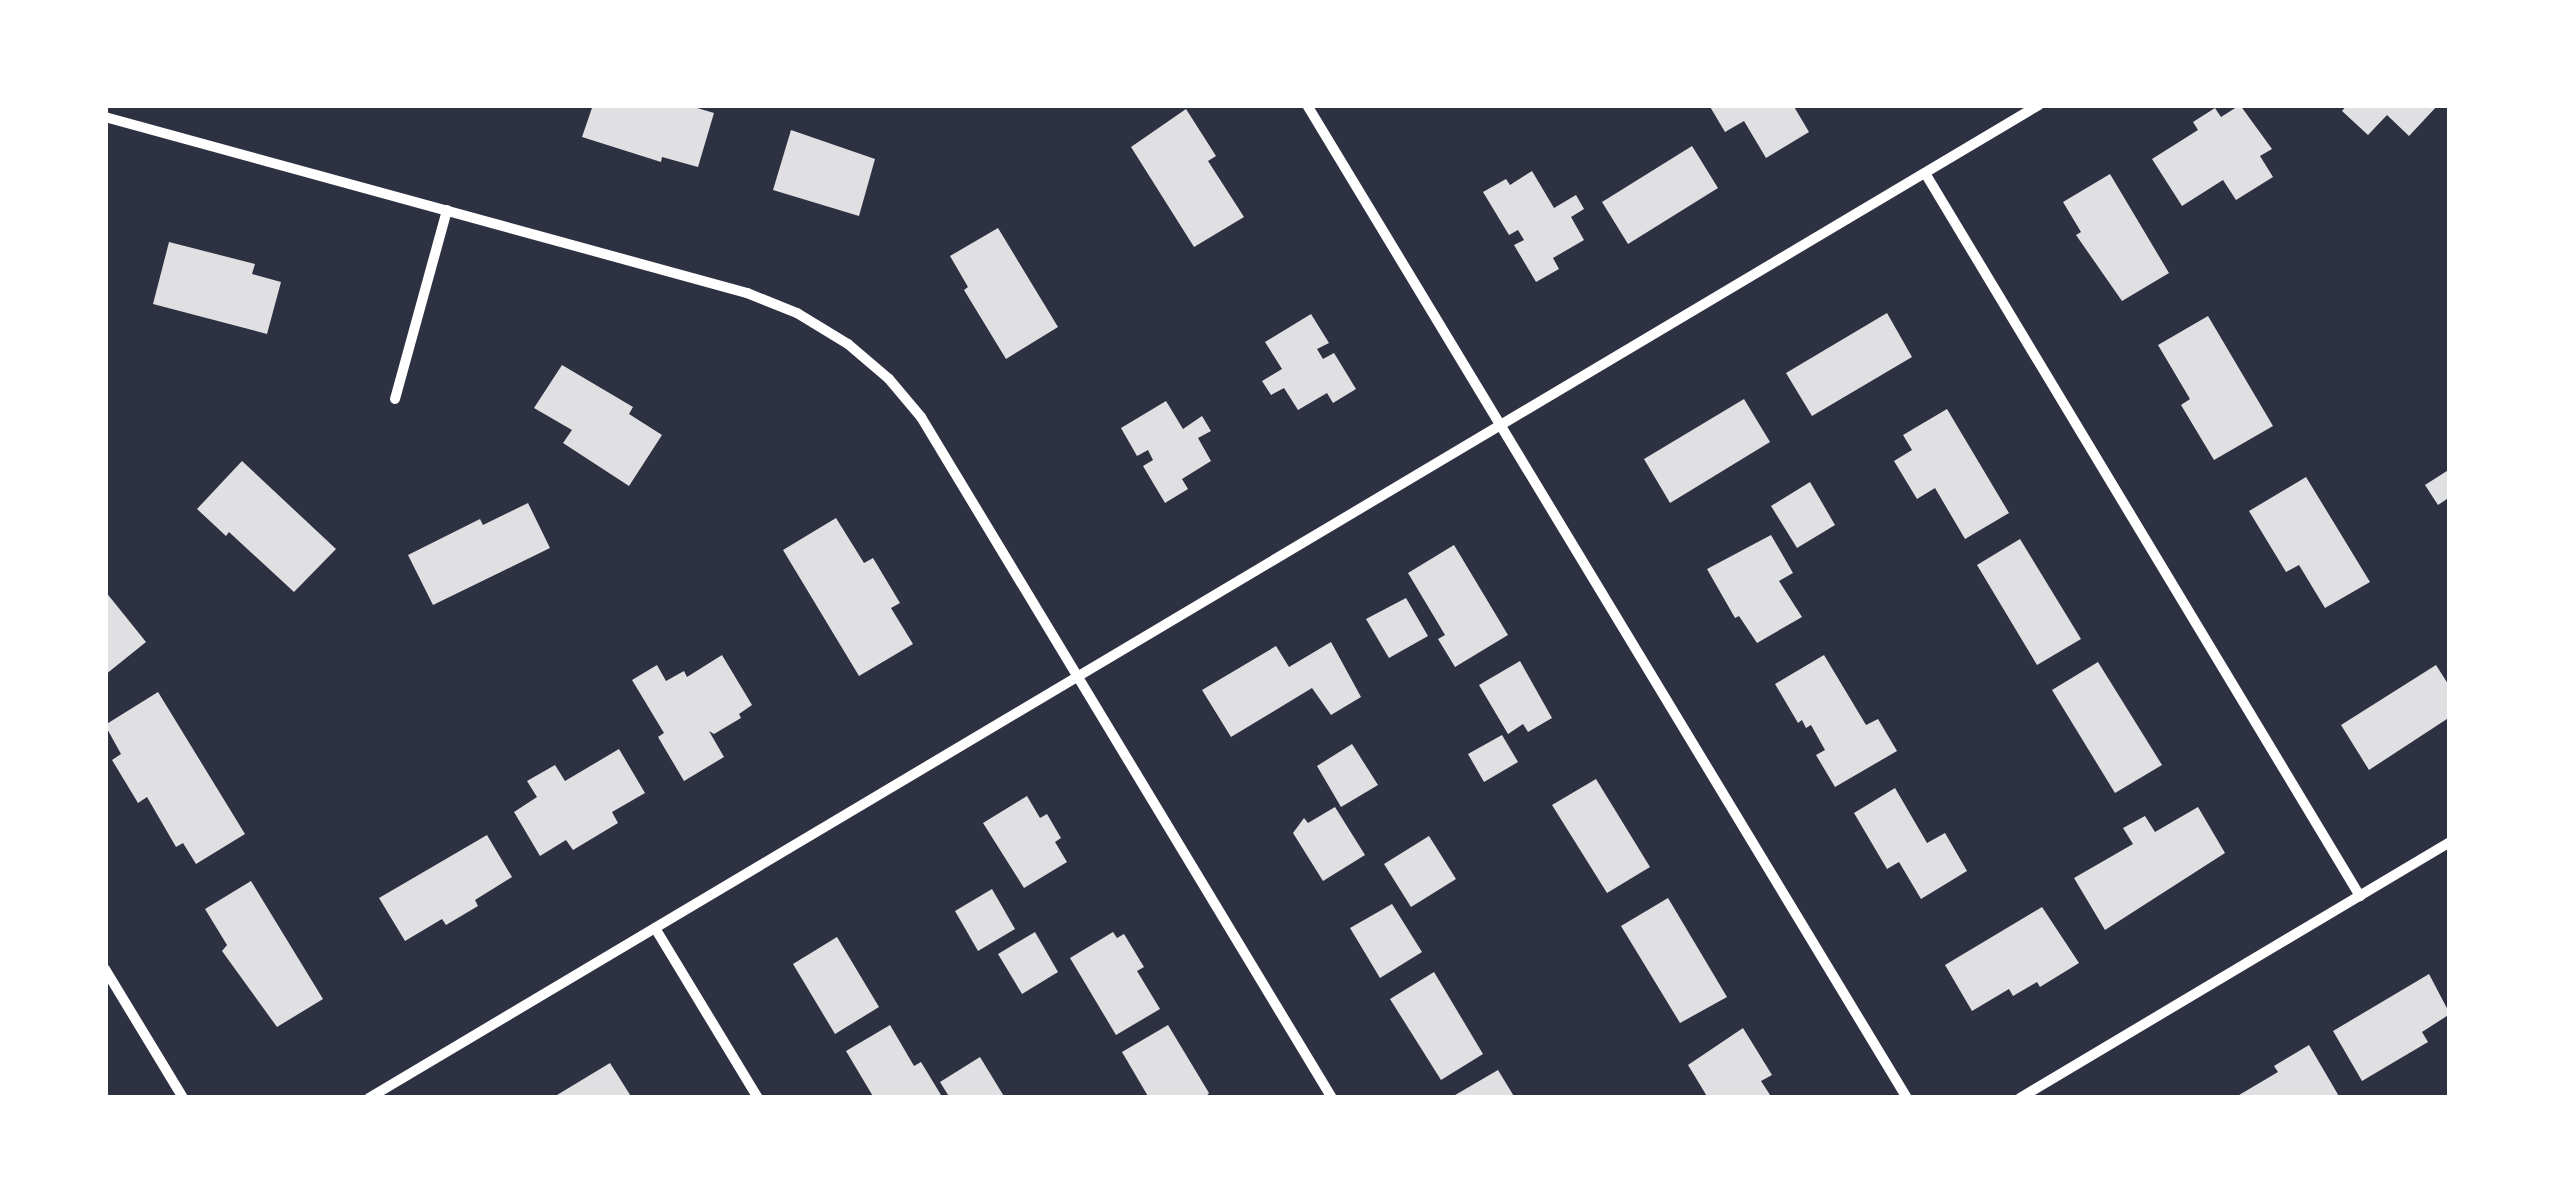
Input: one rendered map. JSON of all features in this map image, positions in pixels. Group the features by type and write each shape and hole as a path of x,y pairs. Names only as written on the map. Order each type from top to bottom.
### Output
{"street":[{"path":"1307,105 1907,1098"},
{"path":"370,1098 2039,105"},
{"path":"105,117 748,293 797,312 848,344 888,379 920,417 1332,1098"},
{"path":"1925,173 2360,896"},
{"path":"395,399 447,210"},
{"path":"2020,1098 2450,842"},
{"path":"655,928 758,1098"},
{"path":"105,969 183,1098"}],"building":[{"path":"593,105 687,105 714,113 698,167 662,157 661,162 582,137"},
{"path":"1709,105 1793,105 1809,132 1766,158 1744,121 1725,132"},
{"path":"2240,105 2272,149 2260,156 2273,177 2236,200 2223,180 2182,206 2152,159 2198,130 2193,122 2215,108 2221,117"},
{"path":"2347,105 2438,105 2409,136 2387,115 2368,135 2342,111"},
{"path":"1186,109 1216,156 1208,161 1244,217 1194,247 1131,147"},
{"path":"791,130 875,159 859,216 773,190"},
{"path":"1692,146 1718,188 1628,244 1602,202"},
{"path":"1532,171 1554,208 1576,195 1584,209 1571,217 1584,240 1553,258 1559,269 1536,282 1514,245 1524,240 1518,230 1509,235 1483,192 1506,179 1510,185"},
{"path":"2110,174 2169,273 2122,301 2076,235 2081,232 2063,202"},
{"path":"998,228 1058,327 1006,359 964,290 968,287 950,256"},
{"path":"169,242 255,264 252,274 281,282 267,334 153,304"},
{"path":"1887,313 1912,357 1812,416 1786,373"},
{"path":"1311,314 1329,343 1317,349 1323,359 1334,353 1356,389 1333,403 1327,393 1298,410 1284,388 1271,395 1262,381 1282,369 1265,342"},
{"path":"2208,316 2273,426 2214,460 2181,405 2190,399 2158,345"},
{"path":"562,365 633,407 629,414 662,435 629,486 563,443 572,430 534,408"},
{"path":"1744,399 1770,442 1670,503 1644,459"},
{"path":"1166,401 1183,429 1202,416 1211,431 1198,438 1211,461 1182,479 1188,489 1165,503 1143,466 1153,460 1148,450 1137,456 1121,428"},
{"path":"1947,409 2009,513 1965,539 1935,488 1917,499 1894,461 1912,450 1903,435"},
{"path":"242,461 336,549 294,592 229,532 226,536 197,509"},
{"path":"2450,469 2450,497 2438,505 2425,485"},
{"path":"2306,477 2370,582 2325,608 2299,565 2286,572 2249,511"},
{"path":"1810,482 1835,525 1797,548 1771,506"},
{"path":"528,503 550,548 433,605 408,555 480,519 483,525"},
{"path":"836,518 864,563 873,558 900,603 891,608 913,644 859,676 783,550"},
{"path":"1771,535 1793,573 1779,581 1802,617 1757,643 1739,616 1735,618 1707,569"},
{"path":"2020,539 2081,639 2037,665 1977,565"},
{"path":"1454,545 1508,635 1455,667 1438,639 1445,635 1408,573"},
{"path":"105,591 146,642 105,675"},
{"path":"1406,598 1428,636 1389,658 1366,619"},
{"path":"1331,642 1361,697 1331,715 1312,688 1231,737 1202,690 1276,646 1289,667"},
{"path":"722,655 752,705 739,714 741,718 714,734 709,731 724,757 684,781 658,737 664,733 632,680 657,665 666,681 684,671 687,677"},
{"path":"1824,655 1866,725 1878,719 1897,751 1835,787 1816,755 1825,750 1811,725 1806,728 1802,720 1798,723 1775,684"},
{"path":"1520,661 1552,718 1528,732 1523,724 1508,734 1479,685"},
{"path":"2098,662 2162,765 2115,793 2052,690"},
{"path":"2436,665 2450,687 2450,717 2369,770 2341,725"},
{"path":"158,692 245,834 196,864 183,843 176,847 147,797 138,803 112,760 121,754 105,725"},
{"path":"1502,735 1518,762 1484,782 1468,754"},
{"path":"1352,744 1378,785 1341,807 1317,766"},
{"path":"619,749 645,793 612,812 618,823 573,850 566,840 540,856 514,812 537,797 527,781 555,765 565,781"},
{"path":"1596,779 1650,867 1607,893 1552,805"},
{"path":"1895,788 1927,843 1945,833 1967,871 1921,899 1899,862 1887,869 1854,813"},
{"path":"1027,796 1040,818 1047,814 1061,838 1055,842 1067,862 1024,888 983,823"},
{"path":"1335,807 1365,855 1323,881 1293,833 1304,818 1308,823"},
{"path":"2198,807 2225,853 2105,930 2074,878 2133,844 2123,828 2145,816 2155,832"},
{"path":"487,835 512,877 475,900 478,906 446,925 442,919 405,941 379,898"},
{"path":"1429,836 1456,879 1411,907 1384,864"},
{"path":"251,881 323,999 277,1027 222,951 227,945 205,909"},
{"path":"992,889 1015,929 978,951 955,911"},
{"path":"1668,898 1727,997 1680,1023 1621,926"},
{"path":"1392,904 1422,952 1380,978 1350,928"},
{"path":"2042,907 2079,963 2040,987 2037,982 2013,996 2009,989 1972,1011 1945,965"},
{"path":"1035,932 1058,972 1022,994 998,954"},
{"path":"1113,932 1117,938 1124,934 1144,967 1137,971 1160,1009 1116,1035 1070,958"},
{"path":"837,937 879,1007 835,1034 793,964"},
{"path":"1434,972 1483,1054 1441,1080 1390,999"},
{"path":"2429,974 2450,1014 2422,1032 2428,1042 2362,1081 2333,1031"},
{"path":"890,1025 914,1066 921,1062 941,1095 874,1098 846,1051"},
{"path":"1168,1025 1209,1093 1205,1098 1149,1098 1122,1052"},
{"path":"1743,1028 1772,1075 1761,1081 1772,1098 1708,1098 1688,1065"},
{"path":"2309,1045 2340,1098 2234,1098 2278,1072 2274,1066"},
{"path":"980,1057 1005,1098 950,1098 940,1082"},
{"path":"610,1063 632,1098 552,1098"},
{"path":"1498,1070 1515,1098 1450,1098"}]}
